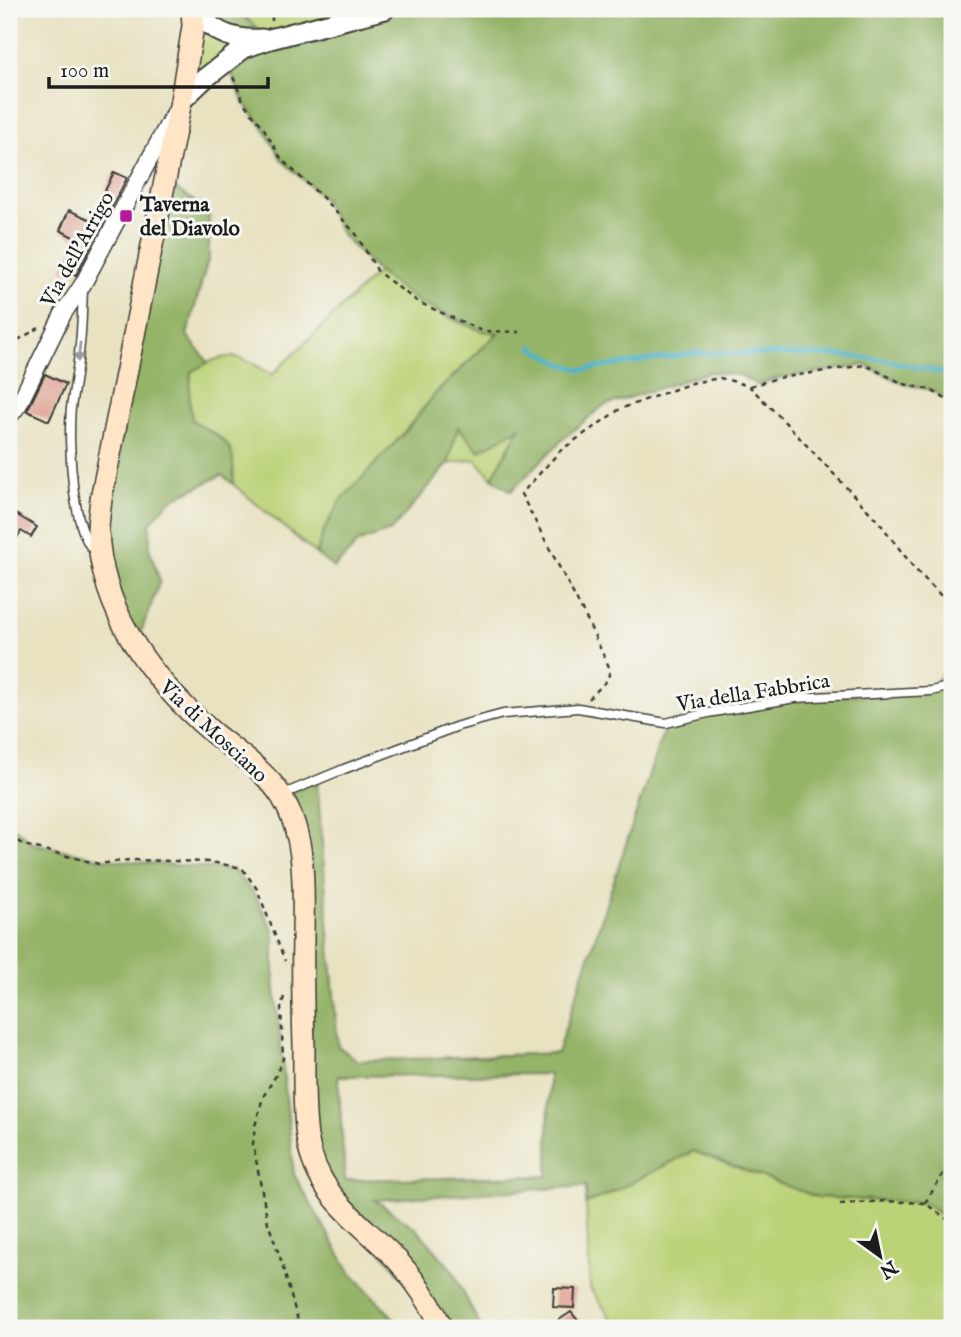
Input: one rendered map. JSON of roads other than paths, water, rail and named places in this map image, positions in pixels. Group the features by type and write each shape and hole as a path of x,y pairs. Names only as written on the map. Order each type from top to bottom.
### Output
{"main road":[{"name":"Via di Mosciano","path":"194,9 181,101 101,499 98,530 106,582 125,630 158,678 184,708 263,775 281,795 300,843 304,900 304,1104 308,1140 317,1170 330,1193 350,1218 400,1263 437,1316 442,1328"}],"street":[{"path":"194,9 211,26 231,37 246,40 270,38"},
{"path":"181,101 244,48 270,38 384,9"},
{"name":"Via dell'Arrigo","path":"9,417 19,404 63,314 83,284 181,101"}],"lane":[{"path":"83,284 80,345 71,411 71,457 76,504 84,537 89,548 102,558"},
{"name":"Via della Fabbrica","path":"281,795 458,726 503,714 578,708 666,723 795,698 931,691 952,685"}],"waterway":[{"path":"532,347 562,364 583,370 696,353 837,355 886,360 952,375"}],"place":[{"name":"Taverna del Diavolo","path":"126,216"}]}
